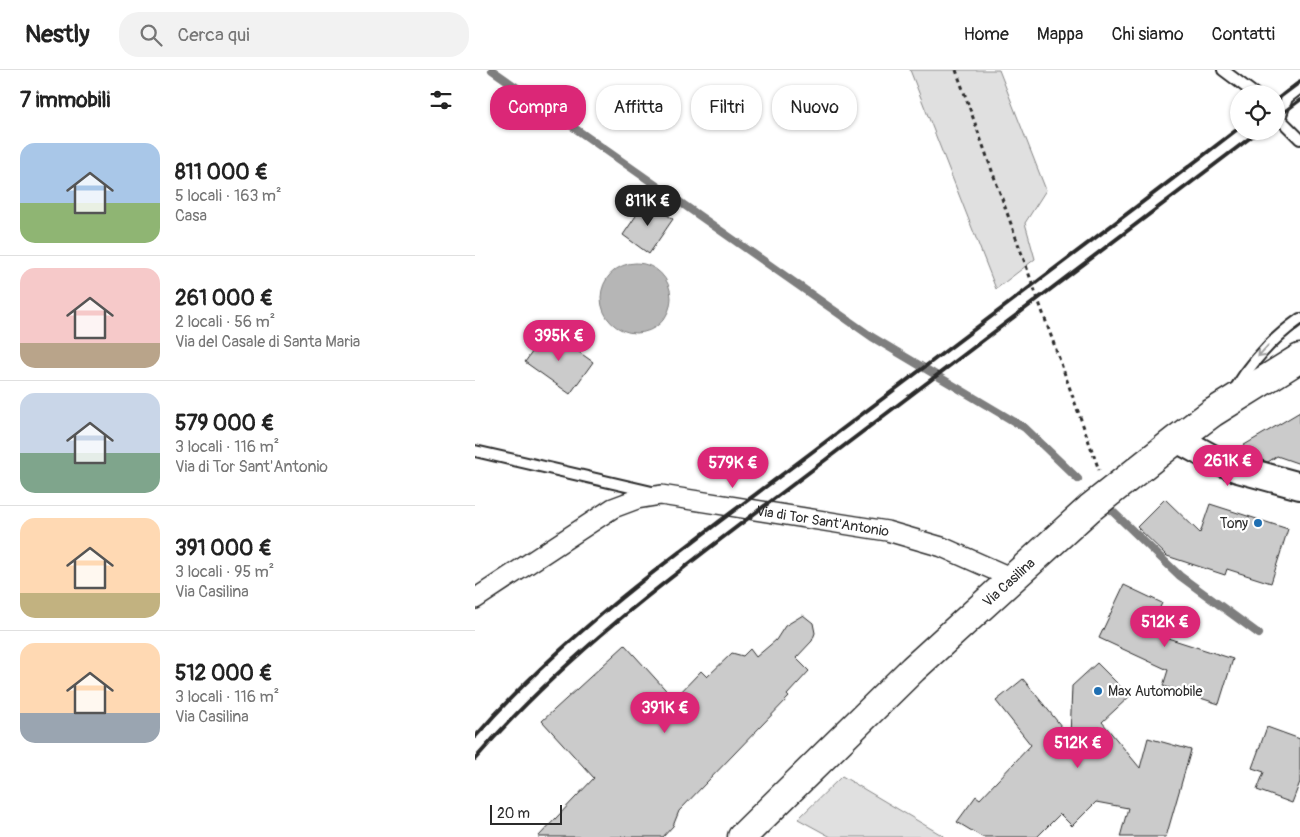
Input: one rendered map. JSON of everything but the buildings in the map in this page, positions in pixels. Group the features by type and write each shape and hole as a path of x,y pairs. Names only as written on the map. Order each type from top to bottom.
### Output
{"main road":[{"name":"Via Casilina","path":"743,837 888,694 1012,578 1107,494 1177,439 1224,406 1300,358"}],"street":[{"path":"1177,439 1212,458 1238,469 1300,486"},
{"name":"Via di Tor Sant'Antonio","path":"475,599 613,508 646,497 668,496 887,531 942,547 1012,578"}],"lane":[{"path":"1223,70 1243,85"},
{"path":"1285,102 1287,98 1300,88"},
{"path":"1285,123 1300,139"},
{"path":"1224,406 1242,377 1261,352 1275,338 1300,319"},
{"path":"475,451 668,496"}],"path":[{"path":"956,70 1107,494"}],"shaded area":[{"path":"910,70 999,70 1046,190 1025,223 1035,259 996,289"},
{"path":"636,263 649,266 661,273 668,285 671,298 668,311 661,323 649,330 636,333 623,330 611,323 604,311 601,298 604,285 611,273 623,266"},
{"path":"842,776 945,837 831,837 798,819"}],"waterway":[{"path":"492,70 872,337 1025,428 1078,479"},
{"path":"1109,508 1180,576 1259,634"}],"railway":[{"path":"1285,93 1300,82"},
{"path":"1285,111 1300,100"},
{"path":"475,737 551,659 634,587 1230,135"},
{"path":"475,759 514,716 555,676 642,601 732,530 1247,140"}],"place":[{"name":"Tony","path":"1258,523"},
{"name":"Max Automobile","path":"1098,691"}]}
